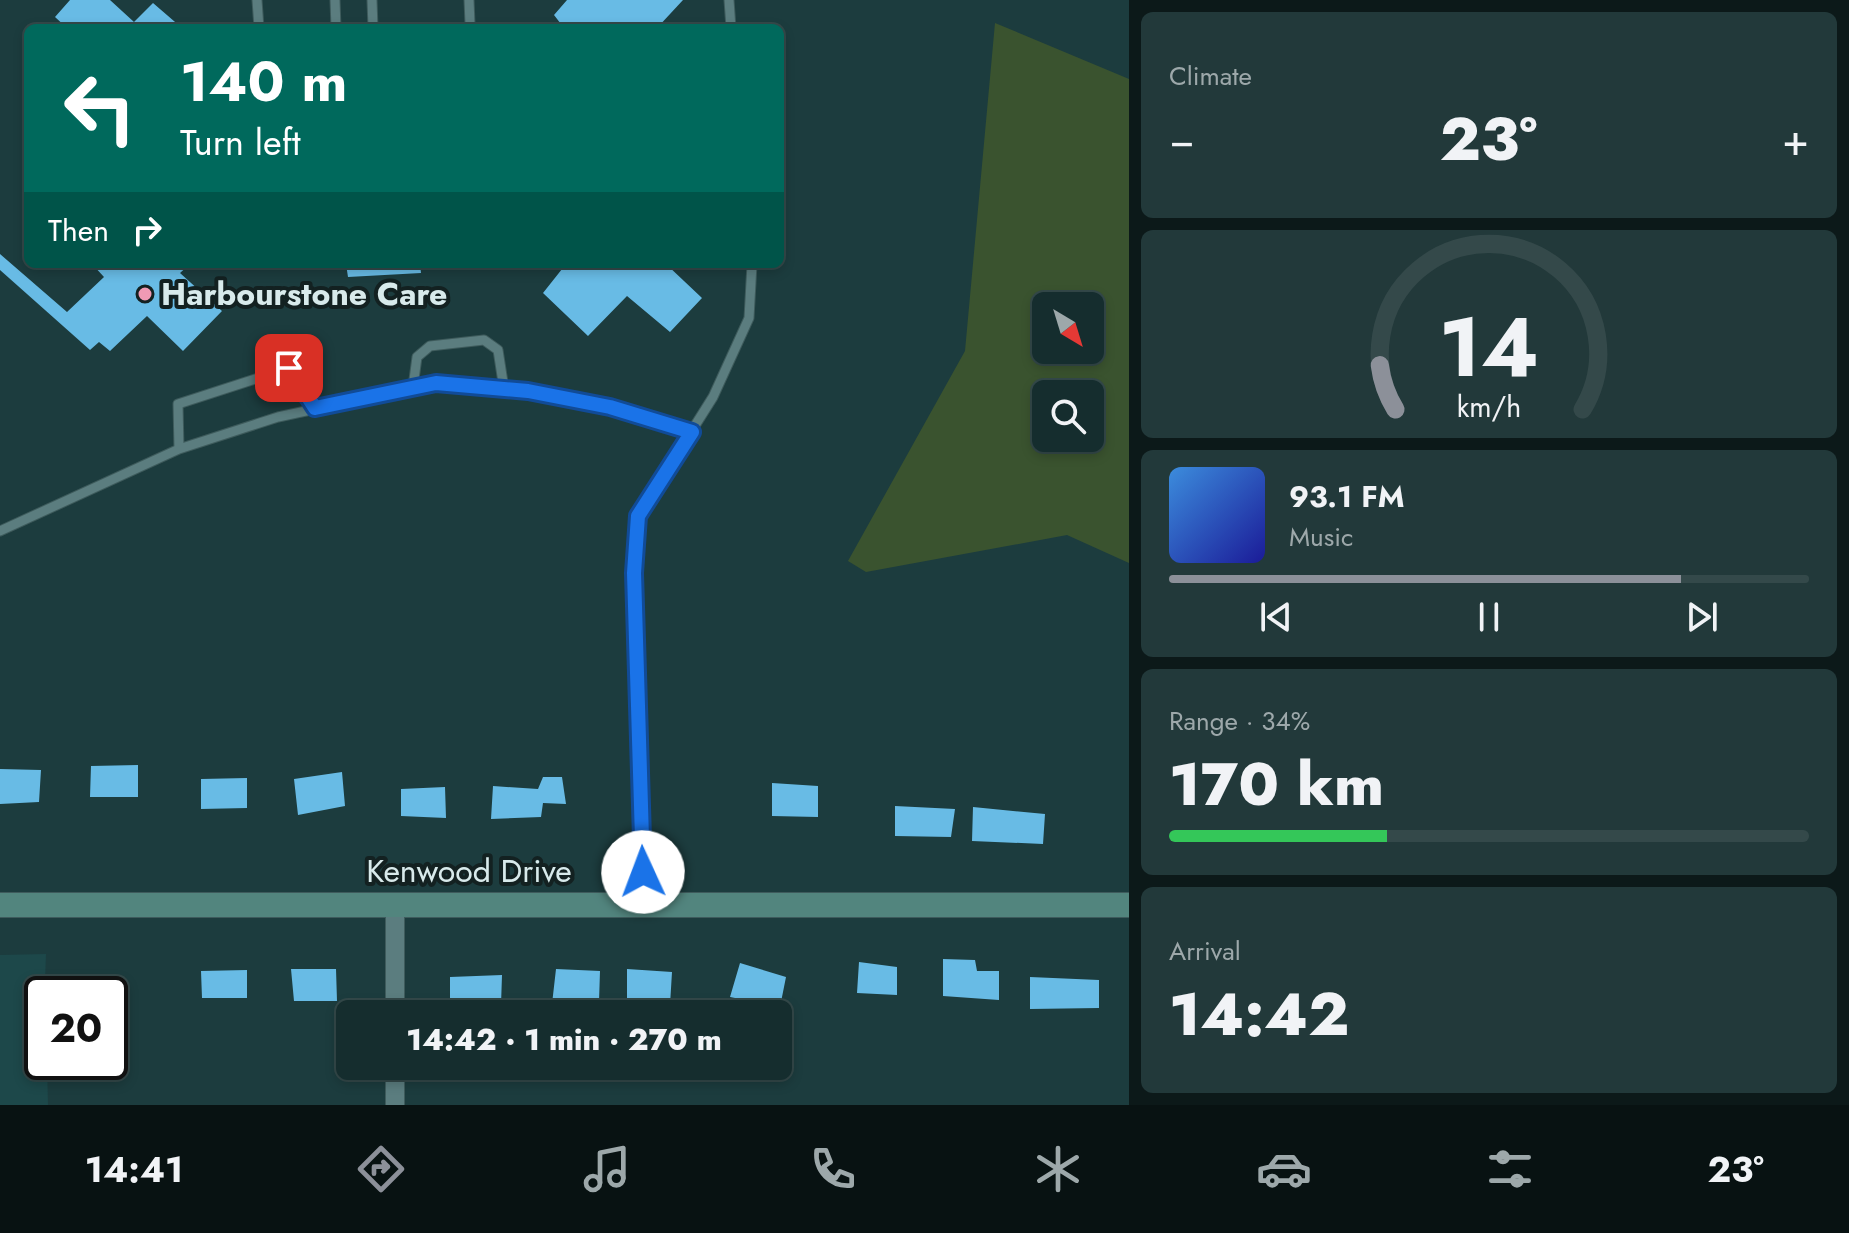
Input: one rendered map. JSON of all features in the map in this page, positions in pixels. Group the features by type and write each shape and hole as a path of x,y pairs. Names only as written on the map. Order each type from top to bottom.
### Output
{"street":[{"path":"395,903 395,1000"},
{"name":"Kenwood Drive","path":"0,905 1129,905"},
{"path":"395,1080 395,1105"}],"lane":[{"path":"257,0 259,24"},
{"path":"335,0 336,24"},
{"path":"372,0 373,24"},
{"path":"469,0 470,24"},
{"path":"729,0 731,24"},
{"path":"644,904 634,573 638,516 713,397 749,318 752,268"},
{"path":"413,387 417,357 430,346 484,340 498,350 504,389"},
{"path":"179,449 178,404 289,368 315,408"},
{"path":"0,531 179,449 315,408 436,383 504,389 610,407 692,432"}],"shaded area":[{"path":"46,954 45,976 24,976 24,1080 47,1080 48,1105 0,1105 0,955"}],"green space":[{"path":"995,23 1129,79 1129,563 1067,535 866,572 848,561 965,351"}],"building":[{"path":"70,0 110,0 134,22 153,3 177,24 63,24 55,17"},
{"path":"567,0 683,0 661,24 561,24 554,15"},
{"name":"Harbourstone Care","path":"0,254 67,312 104,277 96,268 186,268 180,273 222,311 183,351 147,316 110,351 99,342 90,350 0,270"},
{"name":"Harbourstone Care","path":"347,268 420,268 421,273 348,277"},
{"name":"Harbourstone Care","path":"563,268 670,268 702,298 670,332 627,296 588,336 543,293"},
{"path":"138,765 138,797 90,797 91,766"},
{"path":"0,769 41,770 39,802 0,804"},
{"path":"342,772 345,806 298,815 294,779"},
{"path":"543,777 562,777 566,804 543,803 541,817 491,819 493,786 538,789"},
{"path":"247,778 247,808 201,809 201,779"},
{"path":"772,783 818,786 818,817 772,816"},
{"path":"445,787 446,818 401,816 401,789"},
{"path":"895,806 955,809 951,837 895,836"},
{"path":"973,807 1045,814 1043,844 972,841"},
{"path":"943,959 975,960 977,971 999,971 999,1000 943,996"},
{"path":"859,962 897,967 897,995 857,993"},
{"path":"740,963 786,977 781,1000 730,997"},
{"path":"291,969 336,969 336,1001 294,1001"},
{"path":"556,969 600,971 599,1000 552,1000"},
{"path":"627,969 672,972 670,1000 627,1000"},
{"path":"247,970 247,998 202,998 201,971"},
{"path":"502,975 501,1000 450,1000 450,977"},
{"path":"1030,977 1099,980 1099,1008 1030,1009"}],"place":[{"name":"Harbourstone Care","path":"145,294"}],"route":[{"path":"289,368 315,408 436,383 528,391 610,407 692,432 638,516 634,573 643,872"}]}
